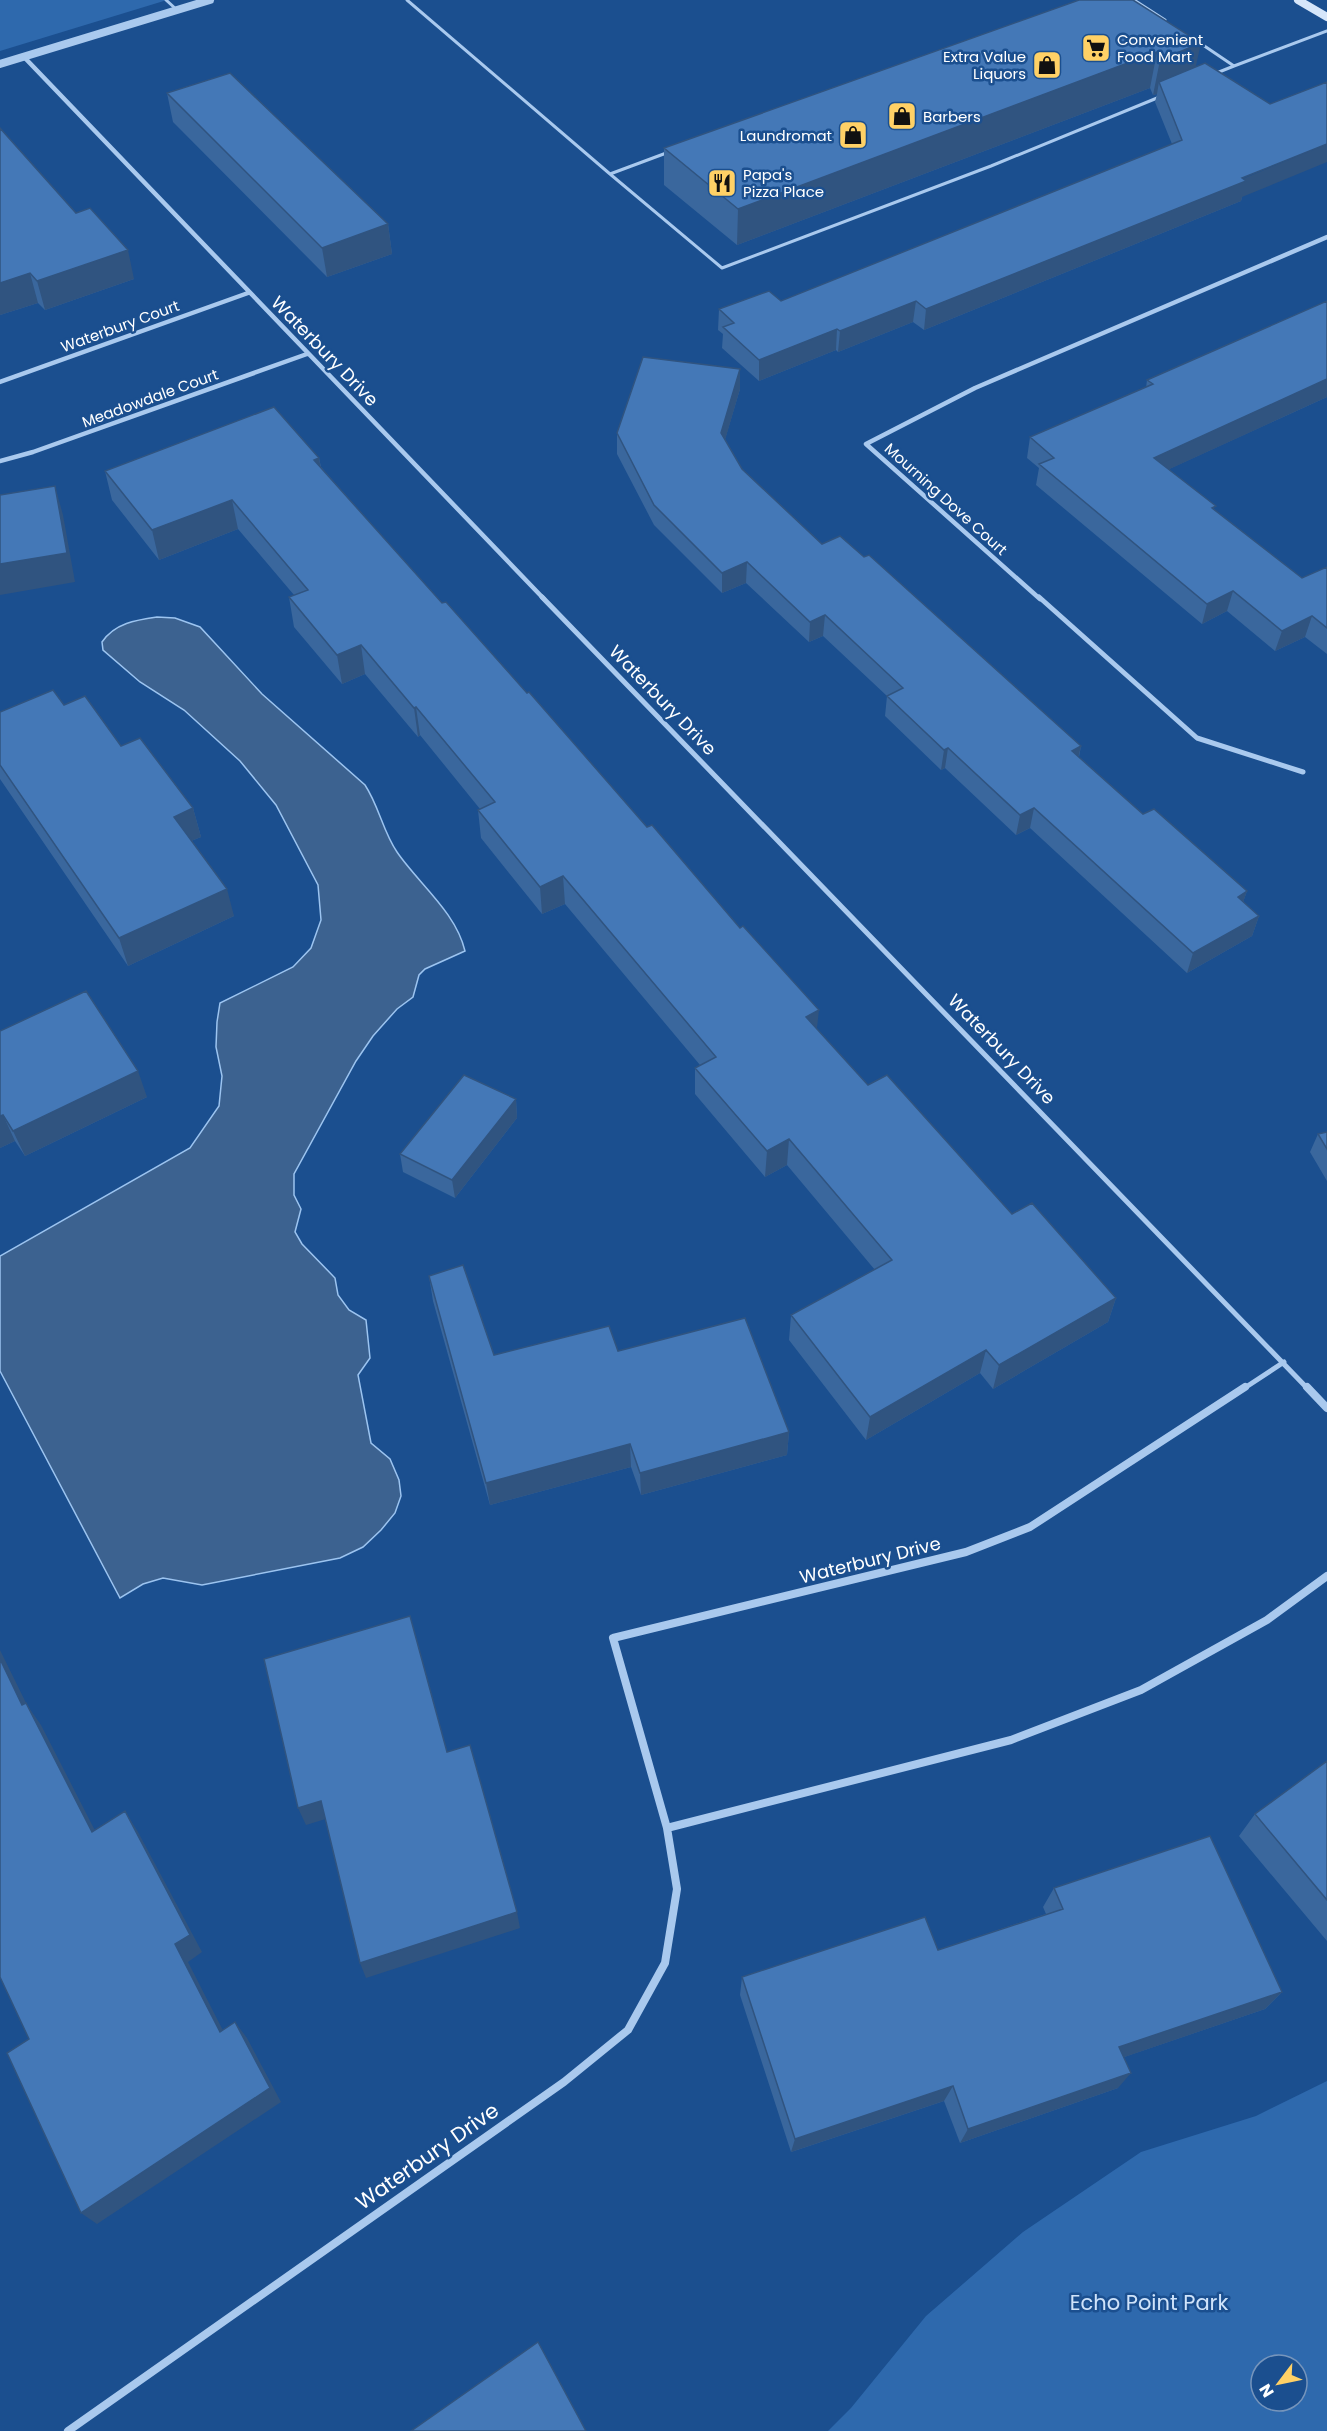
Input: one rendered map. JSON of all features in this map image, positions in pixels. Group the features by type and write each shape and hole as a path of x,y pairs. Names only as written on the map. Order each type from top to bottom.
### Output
{"main road":[{"path":"1298,0 1327,17"}],"street":[{"path":"0,64 210,0"},
{"name":"Waterbury Drive","path":"24,57 307,354 1327,1408"},
{"name":"Mourning Dove Court","path":"1303,772 1197,738 866,444 975,388 1327,237"},
{"name":"Waterbury Court","path":"0,382 248,292"},
{"name":"Meadowdale Court","path":"0,461 33,452 307,354"},
{"name":"Waterbury Drive","path":"68,2431 564,2082 628,2030 665,1963 677,1889 667,1828 613,1638 966,1552 1030,1527 1284,1362"},
{"path":"667,1828 1011,1740 1141,1690 1268,1620 1327,1576"}],"lane":[{"path":"166,0 177,10"},
{"path":"407,0 722,268 991,166 1167,93"},
{"path":"1134,0 1174,26"},
{"path":"1212,75 1327,31"},
{"path":"1194,40 1234,66"},
{"path":"610,174 676,149"}],"green space":[{"path":"0,0 167,0 0,51"},
{"name":"Echo Point Park","path":"1327,2081 1327,2431 828,2431 851,2408 926,2316 1023,2232 1141,2152 1256,2116"}],"shaded area":[{"path":"157,617 175,618 200,627 262,694 365,785 392,844 454,923 465,951 425,969 419,975 413,997 397,1009 373,1036 356,1061 294,1174 294,1195 301,1209 295,1232 302,1244 335,1278 338,1295 349,1310 366,1320 370,1358 358,1375 371,1443 390,1459 399,1480 401,1496 395,1513 363,1547 340,1558 202,1585 163,1578 143,1584 120,1598 0,1371 0,1256 190,1148 219,1106 222,1076 216,1047 220,1003 293,967 311,948 321,920 318,885 276,805 240,761 184,710 140,682 103,650 102,642 113,630 134,621"}],"building":[{"path":"1079,0 1133,0 1201,43 1160,60 1157,52 738,209 664,148"},
{"path":"1205,63 1270,104 1327,82 1327,144 1242,178 1246,181 926,309 916,301 759,360 723,327 734,323 719,309 769,291 781,301 1182,140 1159,82"},
{"path":"230,73 388,224 322,248 167,93"},
{"path":"0,128 76,213 90,208 128,250 37,281 30,273 0,283"},
{"path":"1327,301 1327,379 1154,458 1216,506 1212,508 1302,578 1327,567 1327,628 1312,616 1282,631 1233,591 1207,604 1039,464 1054,458 1030,437 1153,384 1147,380"},
{"path":"643,357 740,369 721,433 742,469 822,544 840,536 864,557 869,555 1081,746 1072,751 1143,814 1154,809 1247,891 1238,897 1259,916 1193,953 1034,808 1020,815 948,748 944,750 887,696 903,688 825,615 810,622 747,562 722,573 654,505 617,433"},
{"path":"274,407 319,458 314,460 442,603 446,602 527,693 529,692 647,827 652,825 740,928 743,926 819,1010 806,1017 868,1085 887,1075 1012,1214 1032,1203 1116,1298 999,1365 986,1350 870,1417 791,1315 892,1260 789,1139 767,1151 695,1068 716,1057 563,876 540,887 478,810 495,802 361,645 337,655 289,597 308,590 232,500 152,530 105,471"},
{"path":"55,486 67,553 0,564 0,495"},
{"path":"53,690 64,705 85,696 121,746 140,738 193,808 174,817 227,889 119,938 0,765 0,712"},
{"path":"86,991 138,1071 13,1131 3,1115 0,1116 0,1031"},
{"path":"464,1075 516,1099 452,1180 400,1154"},
{"path":"1327,1132 1327,1149 1318,1134"},
{"path":"463,1265 494,1355 609,1326 618,1351 745,1318 789,1432 640,1473 630,1444 486,1483 429,1276"},
{"path":"410,1616 447,1752 470,1745 517,1912 360,1963 321,1801 298,1808 264,1659"},
{"path":"0,1659 22,1705 26,1703 92,1832 125,1811 190,1935 175,1944 220,2032 235,2022 270,2088 81,2213 7,2053 29,2039 0,1977"},
{"path":"1327,1761 1327,1900 1255,1814"},
{"path":"1210,1836 1282,1992 1119,2047 1131,2073 968,2129 953,2086 795,2139 742,1977 925,1917 938,1950 1063,1909 1054,1888"},
{"path":"538,2342 586,2431 411,2431"}],"place":[{"name":"Convenient Food Mart","path":"1096,48"},
{"name":"Extra Value Liquors","path":"1047,65"},
{"name":"Barbers","path":"902,116"},
{"name":"Laundromat","path":"853,135"},
{"name":"Papa's Pizza Place","path":"722,183"}]}
